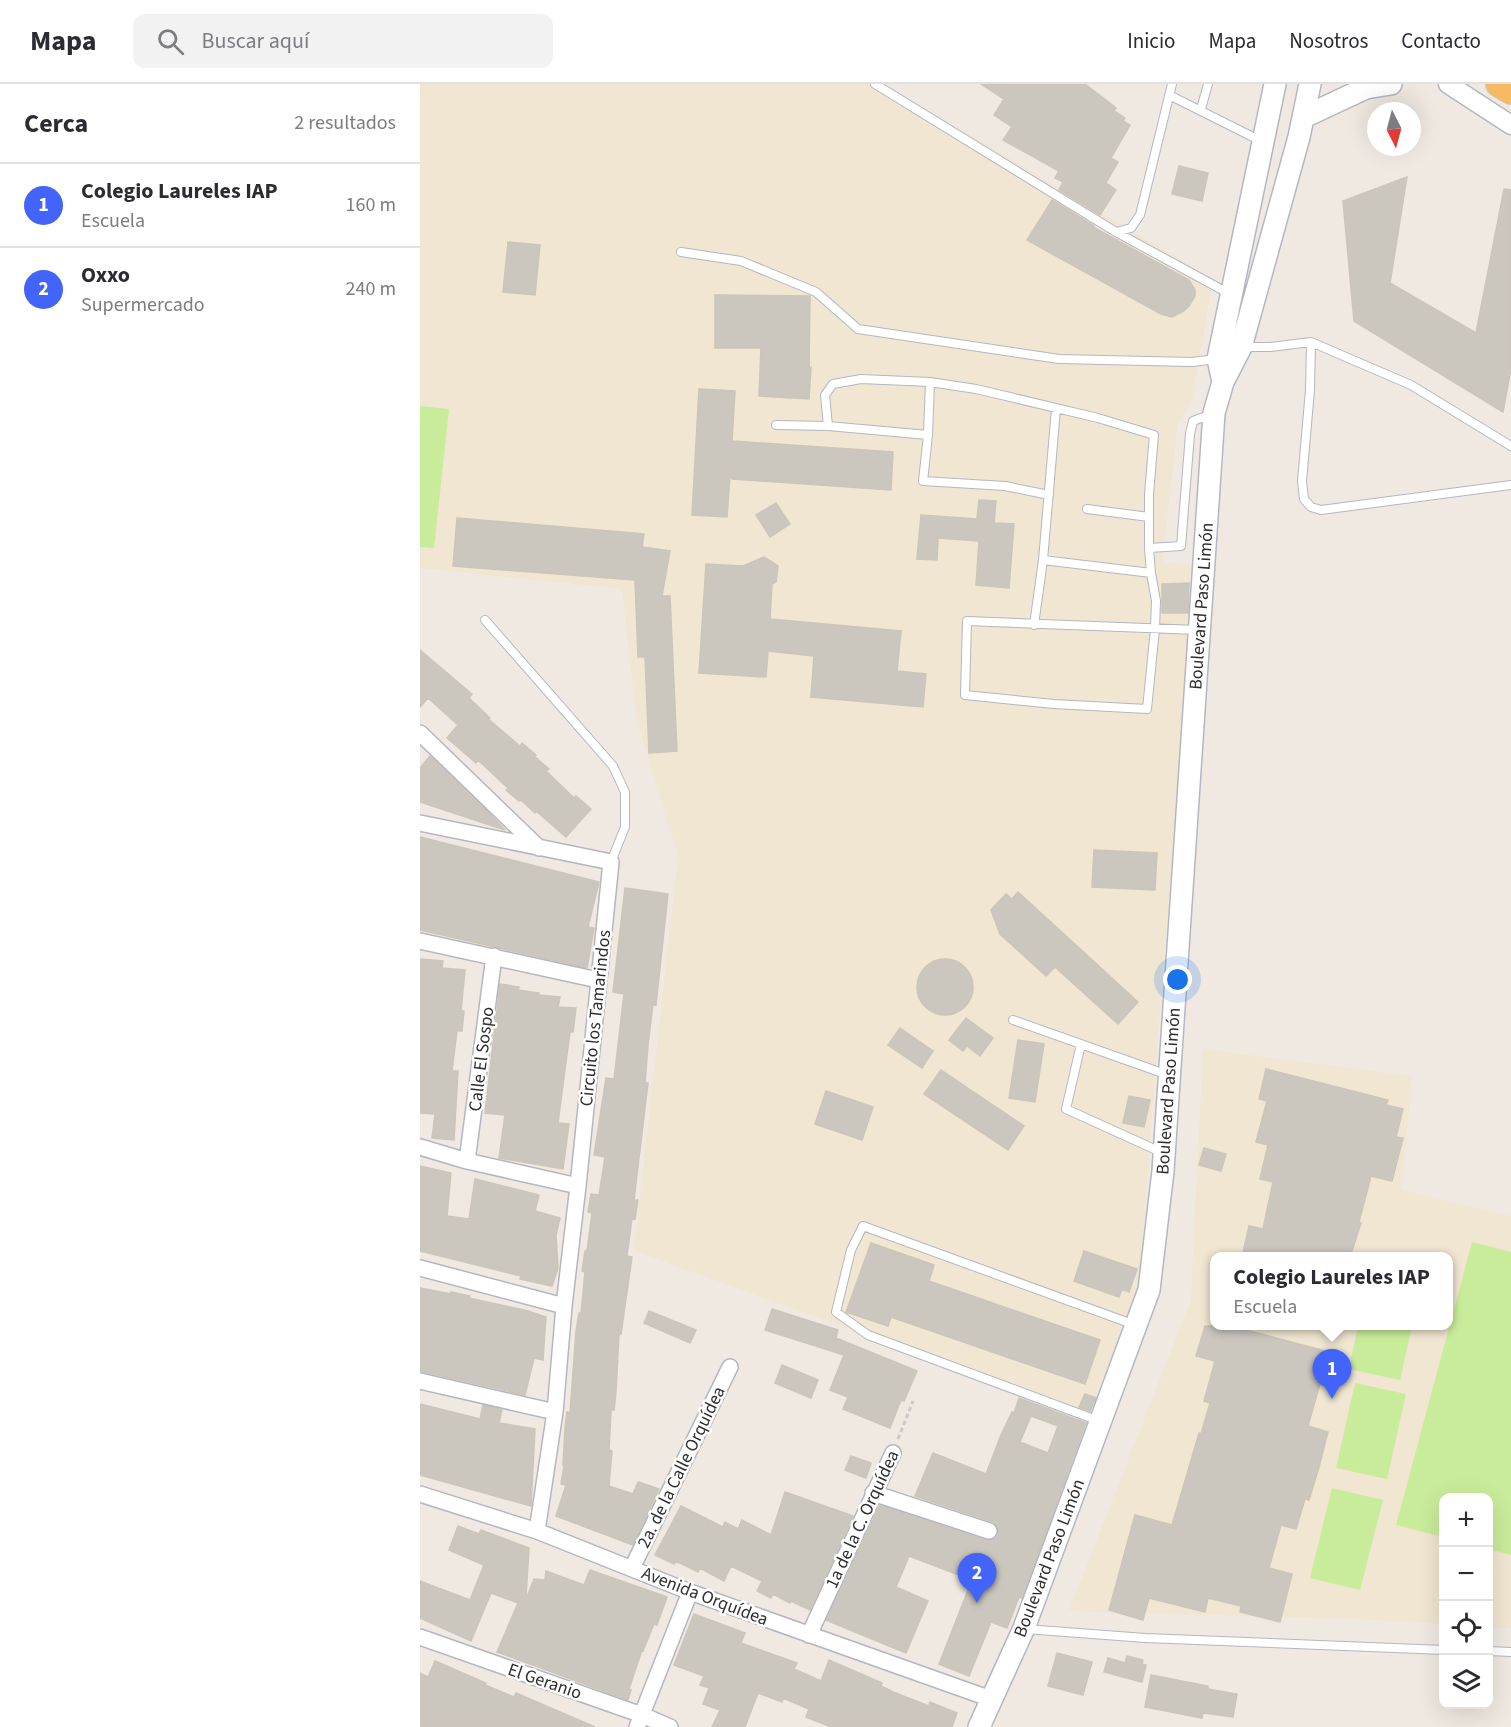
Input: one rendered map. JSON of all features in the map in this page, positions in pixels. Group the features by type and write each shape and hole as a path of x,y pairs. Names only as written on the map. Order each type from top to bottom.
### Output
{"highway":[{"path":"1499,84 1511,91"}],"main road":[{"name":"Boulevard Paso Limón","path":"1223,382 1218,359 1275,84"},
{"name":"Boulevard Paso Limón","path":"979,1727 1024,1628 1149,1290 1165,1154 1214,413 1223,382 1241,347 1304,117 1310,84"},
{"path":"1304,117 1366,88 1391,84"}],"street":[{"path":"1448,84 1511,125"},
{"path":"420,733 539,848"},
{"path":"420,823 611,862"},
{"name":"Circuito los Tamarindos","path":"537,1532 555,1412 611,862"},
{"path":"420,941 598,980"},
{"name":"Calle El Sospo","path":"467,1161 494,956"},
{"path":"420,1148 578,1186"},
{"path":"420,1268 564,1306"},
{"name":"2a. de la Calle Orquídea","path":"632,1568 730,1367"},
{"path":"420,1381 555,1412"},
{"name":"1a de la C. Orquídea","path":"809,1635 893,1453"},
{"path":"873,1493 989,1531"},
{"name":"Avenida Orquídea","path":"420,1494 537,1532 690,1592 990,1699"},
{"path":"640,1721 690,1592"},
{"name":"El Geranio","path":"420,1637 640,1721 670,1727"}],"lane":[{"path":"875,84 1116,232 1230,294 1252,302"},
{"path":"1116,232 1131,228 1140,215 1172,84"},
{"path":"1201,109 1208,84"},
{"path":"1169,94 1262,141"},
{"path":"681,252 741,261 816,292 858,329 1059,358 1192,362 1218,359"},
{"path":"1241,347 1311,342 1411,385 1511,446"},
{"path":"1311,342 1310,390 1302,481 1304,499 1311,507 1321,510 1511,485"},
{"path":"828,426 825,395 833,384 861,379 930,382 976,389 1098,418 1154,435 1149,494 1149,548 1156,601 1155,628 1147,709 1054,704 965,695 967,621 1034,625 1155,628 1199,630"},
{"path":"930,382 923,481 1005,486 1049,495"},
{"path":"1034,625 1043,560 1056,409"},
{"path":"1149,548 1181,546 1190,434 1193,422 1214,413"},
{"path":"776,425 828,426 928,435"},
{"path":"1087,509 1149,518"},
{"path":"1043,560 1151,573"},
{"path":"485,620 613,766 625,792 625,827 611,862"},
{"path":"1013,1020 1170,1075"},
{"path":"1081,1044 1066,1109 1165,1154"},
{"path":"1100,1422 879,1339 858,1329 836,1312 851,1250 863,1226 1136,1325"},
{"path":"1024,1628 1145,1638 1439,1650"},
{"path":"1493,1651 1511,1652"}],"path":[{"name":"1a de la C. Orquídea","path":"893,1453 913,1401"}],"shaded area":[{"path":"420,84 884,84 1213,279 1192,399 1178,423 1162,563 1194,564 1139,1287 1088,1415 634,1251 678,856 637,720 622,589 420,568"},
{"path":"1203,1049 1412,1076 1401,1190 1511,1216 1511,1628 1493,1627 1493,1493 1439,1493 1439,1624 1359,1619 1069,1611 1191,1300"}],"green space":[{"path":"420,406 449,409 434,548 420,547"},
{"path":"1472,1242 1511,1252 1511,1555 1493,1550 1493,1493 1439,1493 1439,1536 1396,1525 1448,1330 1453,1330 1453,1313"},
{"path":"1357,1330 1411,1330 1400,1380 1349,1369"},
{"path":"1355,1383 1406,1394 1387,1479 1336,1468"},
{"path":"1332,1488 1383,1500 1360,1590 1310,1578"}],"building":[{"path":"981,84 1085,84 1116,108 1114,111 1125,118 1123,121 1130,125 1111,158 1118,162 1106,183 1116,190 1100,215 1059,190 1063,182 1055,178 1059,171 1003,140 1012,127 994,115 1004,99"},
{"path":"1179,166 1208,173 1202,201 1172,194"},
{"path":"1407,177 1390,283 1476,333 1504,189 1511,190 1511,369 1503,412 1354,321 1343,201"},
{"path":"1052,200 1093,227 1189,280 1195,290 1195,296 1189,306 1172,317 1161,314 1027,240"},
{"path":"508,242 540,245 535,295 503,292"},
{"path":"715,295 810,296 809,399 759,396 761,348 715,348"},
{"path":"699,389 735,391 732,441 893,452 891,490 732,479 730,475 727,517 692,515"},
{"path":"979,500 996,501 994,523 1014,524 1009,588 976,585 979,541 938,538 937,560 917,559 921,515 977,519"},
{"path":"776,503 790,524 770,537 756,515"},
{"path":"457,518 644,534 642,547 670,551 662,596 670,596 677,751 649,753 645,657 638,657 635,580 453,566"},
{"path":"764,557 778,566 776,582 772,584 770,619 901,631 897,671 926,674 923,707 811,697 814,656 768,651 766,677 699,673 706,564 743,566"},
{"path":"1189,583 1188,613 1162,613 1162,584"},
{"path":"420,650 472,694 469,698 490,718 488,719 520,746 522,743 536,755 534,756 549,769 546,771 574,798 576,796 591,809 566,837 536,811 535,813 506,790 508,788 478,760 476,763 447,738 458,725 428,698 420,707"},
{"path":"430,756 505,830 420,802 420,768"},
{"path":"420,837 599,882 588,927 594,928 587,968 420,930"},
{"path":"1094,850 1157,853 1155,890 1092,887"},
{"path":"625,888 668,894 656,1005 653,1004 648,1045 645,1083 648,1083 634,1200 638,1200 635,1219 632,1218 627,1256 632,1257 621,1334 619,1334 614,1410 611,1410 609,1450 612,1451 609,1486 633,1494 638,1482 659,1489 633,1545 556,1516 566,1485 561,1484 565,1428 567,1412 570,1413 576,1331 579,1313 581,1313 585,1272 582,1271 592,1213 588,1212 591,1194 599,1195 605,1157 594,1155 606,1078 614,1079 624,994 613,992"},
{"path":"1018,892 1138,1002 1118,1024 1055,967 1046,976 1000,934 991,910 1006,894 1012,899"},
{"path":"420,959 443,961 442,968 465,970 461,1011 464,1011 462,1031 457,1031 452,1071 458,1071 454,1140 432,1138 435,1114 420,1113"},
{"path":"945,959 960,964 968,972 973,987 968,1002 960,1010 945,1015 930,1010 922,1002 917,987 922,972 930,964"},
{"path":"500,984 519,987 518,990 539,993 538,995 560,997 558,1007 576,1008 573,1032 570,1032 558,1123 569,1124 563,1169 499,1158 505,1115 485,1113"},
{"path":"966,1018 993,1038 980,1056 967,1046 963,1051 949,1040"},
{"path":"900,1028 933,1051 922,1068 888,1045"},
{"path":"1018,1040 1044,1044 1035,1102 1009,1098"},
{"path":"1266,1069 1388,1100 1386,1105 1403,1109 1396,1137 1403,1138 1392,1181 1371,1176 1359,1222 1361,1223 1352,1252 1243,1252 1249,1226 1263,1229 1273,1182 1260,1179 1268,1145 1256,1142 1267,1101 1259,1099"},
{"path":"941,1070 1024,1126 1008,1150 924,1094"},
{"path":"826,1091 873,1107 862,1140 815,1124"},
{"path":"1129,1096 1150,1100 1144,1127 1123,1123"},
{"path":"1204,1148 1226,1154 1221,1171 1199,1165"},
{"path":"420,1166 451,1173 447,1216 469,1219 475,1179 539,1195 535,1211 560,1218 556,1235 558,1268 552,1286 420,1251"},
{"path":"871,1243 934,1265 929,1281 1100,1340 1085,1384 891,1317 888,1326 846,1312"},
{"path":"1084,1251 1137,1269 1129,1292 1122,1289 1119,1297 1074,1281"},
{"path":"420,1288 470,1296 469,1298 546,1317 543,1360 534,1358 525,1395 420,1371"},
{"path":"772,1309 838,1330 836,1338 917,1371 904,1401 901,1400 890,1428 843,1409 848,1397 830,1390 844,1355 765,1330"},
{"path":"649,1311 696,1330 690,1343 644,1323"},
{"path":"1205,1326 1210,1326 1210,1330 1246,1330 1329,1352 1308,1426 1328,1432 1319,1467 1309,1500 1305,1499 1296,1529 1281,1525 1269,1568 1292,1574 1280,1622 1240,1612 1241,1606 1208,1598 1205,1612 1149,1598 1143,1620 1109,1610 1135,1515 1172,1525 1210,1403 1204,1401 1215,1361 1196,1356"},
{"path":"782,1365 818,1380 811,1398 775,1383"},
{"path":"1085,1394 1096,1398 1090,1411 1079,1407"},
{"path":"1019,1398 1086,1423 1022,1598 1019,1597 1007,1628 991,1622 969,1676 939,1664 972,1580 909,1556 896,1587 928,1601 906,1653 826,1620 880,1505 986,1540 996,1538 999,1530 993,1522 915,1496 933,1453 986,1474 1001,1435 1012,1412 1014,1413","holes":["1031,1416 1058,1426 1048,1453 1020,1442"]},
{"path":"420,1404 480,1419 483,1405 502,1410 499,1423 535,1429 531,1506 420,1475"},
{"path":"851,1456 871,1463 866,1478 845,1470"},
{"path":"785,1492 853,1516 810,1610 773,1594 771,1598 757,1591 762,1581 731,1566 724,1581 700,1568 698,1572 676,1561 674,1564 655,1555 681,1506 723,1527 725,1522 738,1529 742,1520 771,1535"},
{"path":"458,1526 479,1534 481,1530 529,1548 526,1597 534,1579 545,1580 546,1571 584,1585 590,1570 667,1597 657,1625 654,1624 642,1650 629,1689 631,1690 628,1700 497,1652 518,1603 491,1593 471,1641 420,1618 420,1581 470,1600 484,1565 449,1550"},
{"path":"694,1614 745,1633 741,1643 797,1663 794,1669 821,1681 829,1660 882,1683 881,1686 893,1692 929,1706 930,1702 957,1713 952,1727 831,1727 806,1717 809,1709 783,1698 782,1702 758,1693 745,1727 712,1727 720,1710 703,1704 709,1688 700,1685 704,1676 674,1665"},
{"path":"1057,1653 1092,1662 1083,1695 1048,1686"},
{"path":"1127,1656 1143,1660 1142,1664 1146,1665 1142,1682 1104,1672 1108,1658 1125,1663"},
{"path":"435,1661 514,1697 516,1693 595,1727 420,1727 420,1673 428,1677"},
{"path":"1151,1675 1237,1694 1233,1717 1203,1713 1202,1718 1145,1707"}],"place":[{"name":"Colegio Laureles IAP","path":"1332,1399"},
{"name":"Oxxo","path":"977,1603"}]}
